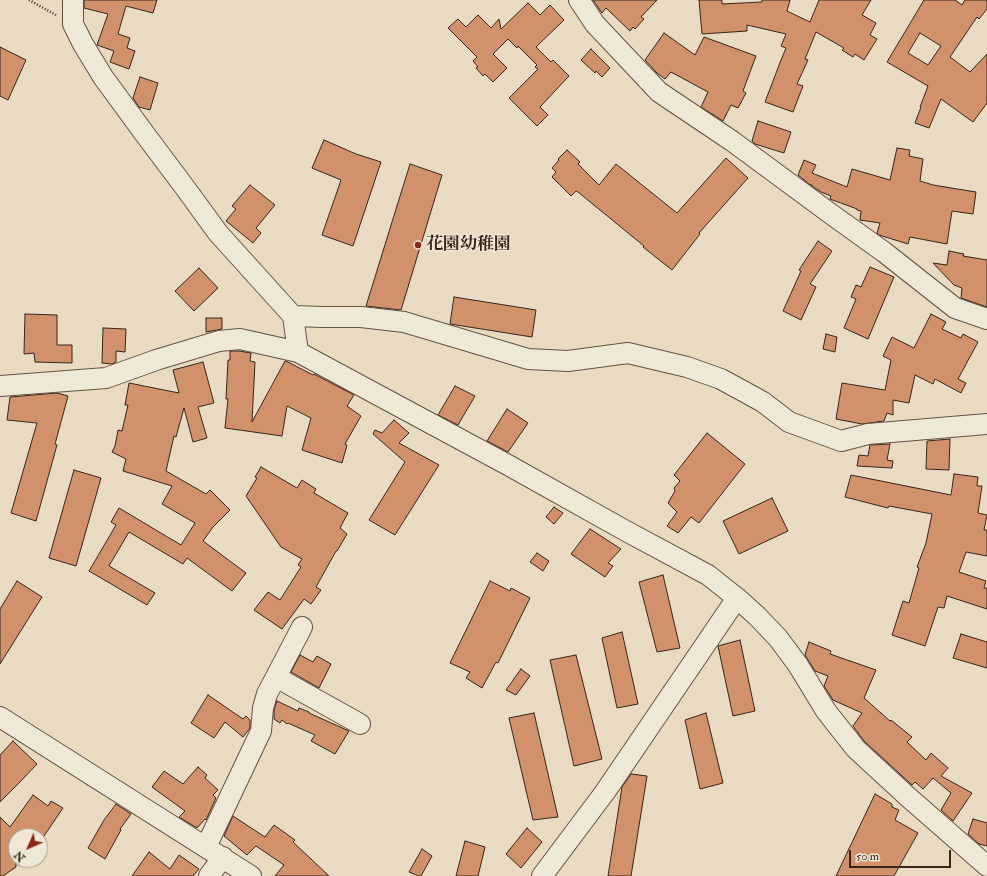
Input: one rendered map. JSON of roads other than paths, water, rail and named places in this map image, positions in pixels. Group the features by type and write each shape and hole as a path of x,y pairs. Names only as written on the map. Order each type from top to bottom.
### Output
{"street":[{"path":"73,0 73,24 103,77 218,233 293,316 298,352"},
{"path":"579,0 595,24 659,92 732,141 884,252 955,308 987,319"},
{"path":"293,316 361,317 404,322 528,359 568,361 628,353 687,367 722,379 763,402 789,422 841,440 868,434 987,424"},
{"path":"0,386 106,378 156,360 219,341 240,340 298,352 708,575 737,598 778,638 798,665 826,711 856,749 987,866"},
{"path":"542,876 605,792 737,598"},
{"path":"208,876 214,852 261,731 263,708 267,694 302,627"},
{"path":"276,677 360,724"},
{"path":"0,717 251,876"}],"place":[{"name":"花園幼稚園","path":"418,245"}]}
